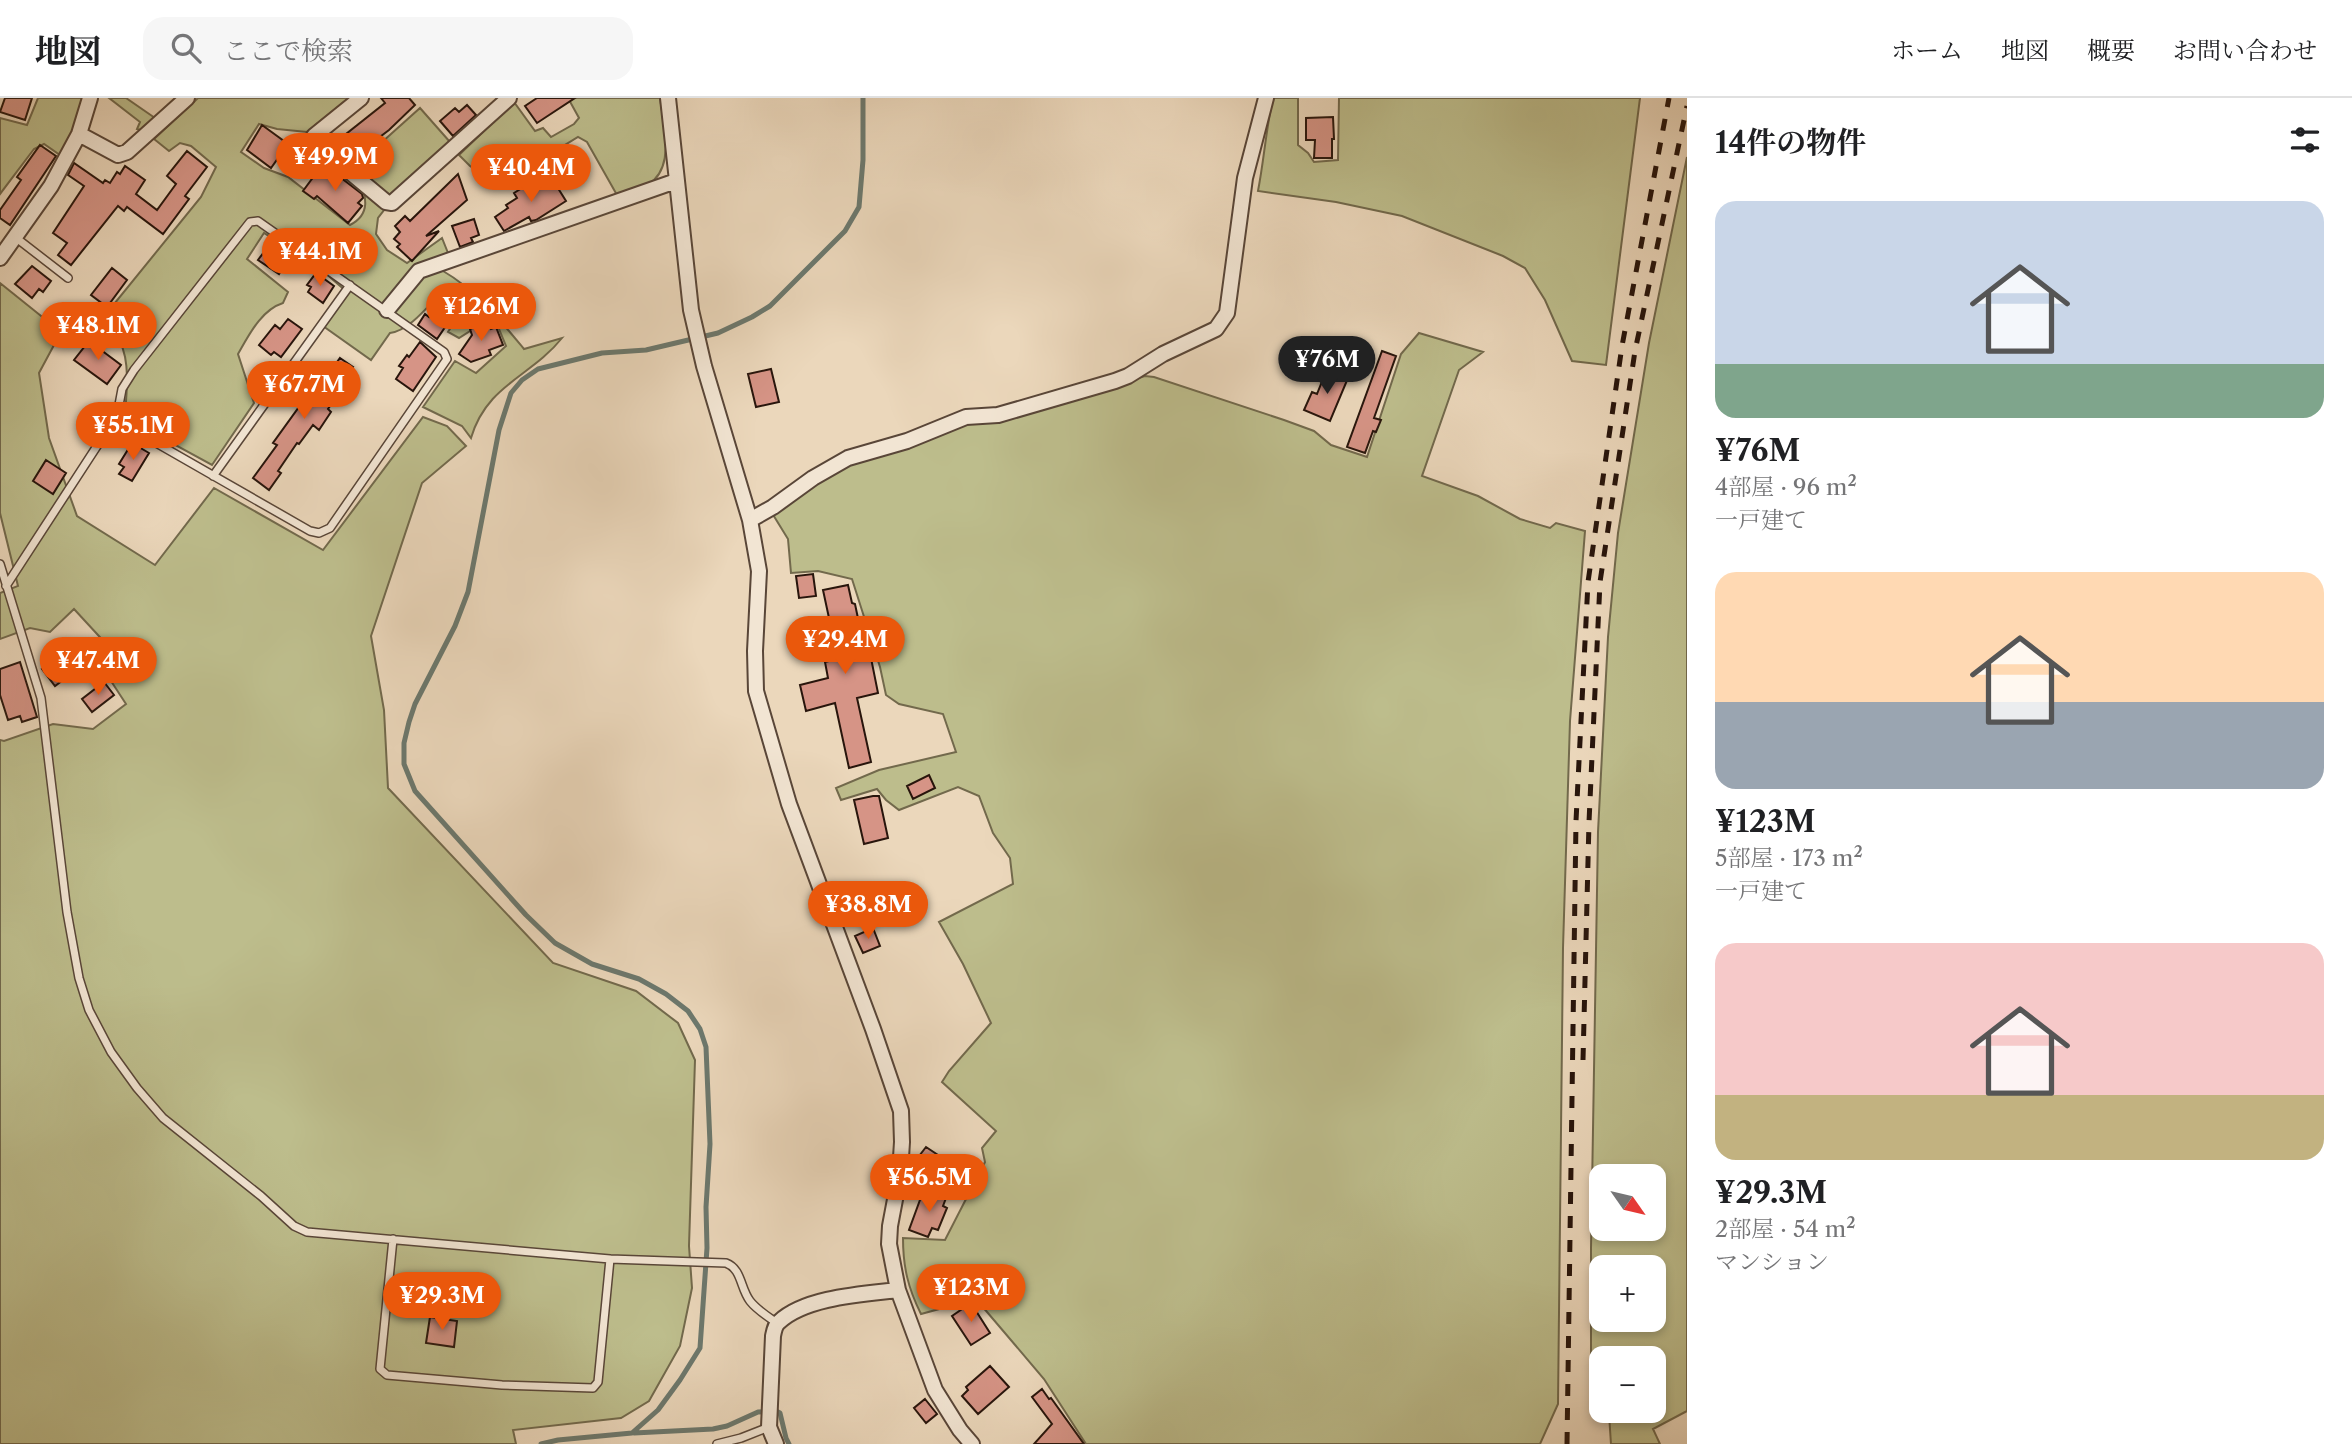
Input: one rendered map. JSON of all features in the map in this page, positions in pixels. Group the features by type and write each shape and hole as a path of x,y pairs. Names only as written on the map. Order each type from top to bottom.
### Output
{"street":[{"path":"0,258 51,186 79,134 90,98"},
{"path":"79,134 118,155 127,152 187,98"},
{"path":"361,98 314,136 314,142 386,202 392,203 509,98"},
{"path":"668,98 693,319 750,520 759,571 756,691 789,804 873,1028 901,1111 900,1173 890,1226 890,1244 898,1290 935,1390 972,1444"},
{"path":"750,520 848,458 907,441 966,417 998,415 1115,381 1216,329 1227,313 1245,178 1266,98"},
{"path":"387,310 419,271 676,181"},
{"path":"776,1444 769,1427 773,1336 776,1323 793,1312 838,1297 898,1290"}],"lane":[{"path":"6,586 112,423 120,405 122,389 134,370 250,222 258,221 387,310 444,352 447,359 330,528 319,533 310,531 137,432 112,423"},
{"path":"15,237 68,278"},
{"path":"213,476 350,285"},
{"path":"0,564 41,698 64,887 79,978 89,1010 111,1052 163,1118 261,1196 294,1226 307,1232 610,1259 718,1262 733,1265 752,1303 776,1323"},
{"path":"393,1238 380,1369 387,1375 502,1385 593,1388 598,1382 610,1259"},
{"path":"718,1444 769,1427"}],"green space":[{"path":"38,98 87,98 75,131 60,155 44,144 34,149 0,194 0,118 27,125"},
{"path":"109,98 126,98 155,118 141,130 137,129 140,122"},
{"path":"198,98 349,98 307,132 259,124 241,152 264,168 288,177 350,225 365,208 358,172 362,160 420,108 450,142 402,187 378,218 376,234 387,250 407,263 442,238 448,253 443,271 477,296 524,349 562,338 488,405 471,438 462,426 423,407 455,361 476,373 506,346 499,329 489,319 459,338 448,332 466,304 445,289 413,321 390,333 371,360 323,326 347,292 324,272 264,233 247,259 288,292 283,303 268,311 256,324 238,354 254,403 212,465 133,422 125,413 125,358 120,342 106,324 110,309 201,197 216,167 191,146 180,143 169,151 154,139"},
{"path":"568,98 660,98 666,141 664,163 654,180 617,195 587,142 578,137 496,184 459,155 514,102 535,131 543,128 551,137 574,124 579,118"},
{"path":"1273,98 1298,98 1298,145 1314,162 1338,160 1339,98 1640,98 1606,365 1572,361 1545,300 1525,268 1503,256 1402,216 1336,202 1258,191"},
{"path":"1687,157 1687,1411 1666,1422 1666,1346 1591,1346 1591,1332 1666,1332 1666,1255 1591,1255 1591,1241 1666,1241 1666,1164 1592,1164 1598,832 1608,637 1618,533 1649,343"},
{"path":"0,283 61,332 39,373 49,438 77,516 155,565 214,488 323,550 423,417 447,426 466,446 422,483 371,636 384,710 388,788 553,963 636,991 678,1023 695,1060 689,1246 692,1288 680,1346 649,1401 621,1418 513,1430 516,1444 0,1444 0,740 4,741 53,724 93,729 126,704 96,658 109,647 74,609 50,632 30,628 0,639 0,593 18,586 0,513"},
{"path":"1419,333 1483,352 1459,370 1422,476 1478,496 1520,519 1550,528 1556,523 1585,531 1570,721 1563,948 1558,1404 1540,1444 1086,1444 1044,1379 976,1299 921,1314 913,1295 905,1268 903,1238 945,1240 985,1162 982,1148 996,1131 942,1082 991,1023 963,964 939,922 1013,884 1010,858 993,833 979,796 958,787 899,810 877,789 841,800 836,788 879,770 956,752 943,714 899,704 886,695 880,667 852,579 818,571 791,573 788,539 772,513 817,481 849,464 968,422 1093,392 1145,376 1284,420 1314,431 1331,445 1367,457 1401,354"},
{"path":"1610,1423 1664,1423 1653,1429 1660,1444 1611,1444"}],"building":[{"path":"5,98 32,98 25,120 0,112"},
{"path":"381,98 409,98 415,105 389,130 352,158 343,147 346,145 341,138 385,103"},
{"path":"537,98 575,98 537,123 525,106"},
{"path":"467,105 476,115 453,136 440,121 455,108 459,112"},
{"path":"1333,117 1332,158 1314,158 1315,140 1306,140 1306,118"},
{"path":"262,125 288,144 271,168 247,150"},
{"path":"40,145 56,156 10,225 0,218 0,210 21,180 17,177"},
{"path":"187,151 207,167 185,196 189,199 163,234 127,207 124,211 118,206 71,265 58,255 67,243 53,233 84,186 68,175 74,163 103,183 105,180 110,183 125,166 145,180 136,194 157,210 176,184 167,176"},
{"path":"323,164 362,194 363,198 358,203 362,206 348,223 317,196 314,199 303,191"},
{"path":"458,174 467,200 426,236 439,231 412,261 397,247 400,244 394,239 400,232 395,226 405,216 410,221"},
{"path":"551,177 566,201 536,220 531,221 529,217 504,231 495,217 517,198 514,193 527,185 530,190"},
{"path":"474,219 479,235 471,238 473,242 460,247 452,226"},
{"path":"270,244 290,258 279,274 258,260"},
{"path":"32,266 51,281 43,292 39,289 32,298 15,284"},
{"path":"112,268 127,280 107,307 91,295"},
{"path":"316,273 334,286 323,303 308,292 311,287 307,285"},
{"path":"443,300 454,308 451,312 454,314 437,339 418,325 425,314 429,317 436,311"},
{"path":"288,319 302,329 281,357 274,352 271,355 259,345 275,325 280,329"},
{"path":"488,322 491,329 496,327 503,345 489,350 491,355 471,362 459,354 472,335 470,329"},
{"path":"89,341 121,365 107,384 74,360"},
{"path":"420,342 436,357 413,391 396,379 403,368 399,366"},
{"path":"1382,351 1396,356 1374,418 1381,420 1376,432 1373,431 1365,453 1347,447"},
{"path":"340,358 353,367 342,381 346,384 328,409 331,412 319,430 313,425 299,444 297,443 269,490 253,478 277,445 273,443 314,386 312,384 321,372 327,376"},
{"path":"771,369 779,402 756,407 748,374"},
{"path":"1327,369 1348,378 1330,421 1304,410 1312,392 1317,394"},
{"path":"132,443 149,453 132,481 119,474 124,467 119,464"},
{"path":"46,460 66,473 53,494 33,481"},
{"path":"813,574 816,596 799,598 796,576"},
{"path":"848,585 860,628 856,629 861,654 870,653 878,693 857,698 871,762 849,768 835,703 806,711 800,685 828,678 825,662 833,660 828,633 832,632 823,590"},
{"path":"79,641 92,658 55,686 42,669"},
{"path":"20,662 37,717 22,722 20,716 8,720 0,695 0,669"},
{"path":"104,682 114,695 92,712 82,699"},
{"path":"929,775 935,788 913,799 907,786"},
{"path":"879,796 888,838 864,844 854,800"},
{"path":"873,928 880,946 863,953 855,936"},
{"path":"926,1147 941,1157 929,1175 913,1164"},
{"path":"924,1189 946,1198 943,1206 947,1208 938,1230 932,1228 928,1237 909,1230"},
{"path":"971,1303 990,1333 971,1345 952,1316"},
{"path":"430,1317 457,1321 454,1347 426,1343"},
{"path":"990,1366 1009,1387 978,1414 962,1396 968,1390 966,1387"},
{"path":"1042,1389 1084,1444 1034,1444 1052,1424 1032,1397"},
{"path":"925,1399 937,1414 926,1423 914,1408"}],"waterway":[{"path":"541,1444 632,1433 658,1410 700,1348 710,1144 706,1047 700,1029 688,1011 666,994 639,979 592,964 555,943 526,915 415,791 404,764 404,743 409,722 415,704 455,626 468,592 499,430 511,393 522,380 538,369 602,353 646,350 718,333 770,306 845,231 859,207 863,160 863,98"},
{"path":"634,1433 713,1429 727,1426 758,1412 776,1411 780,1413 789,1444"}],"railway":[{"path":"1567,1444 1576,821 1588,582 1622,346 1669,98"},
{"path":"1583,1060 1589,822 1600,582 1635,351 1687,106"}]}
